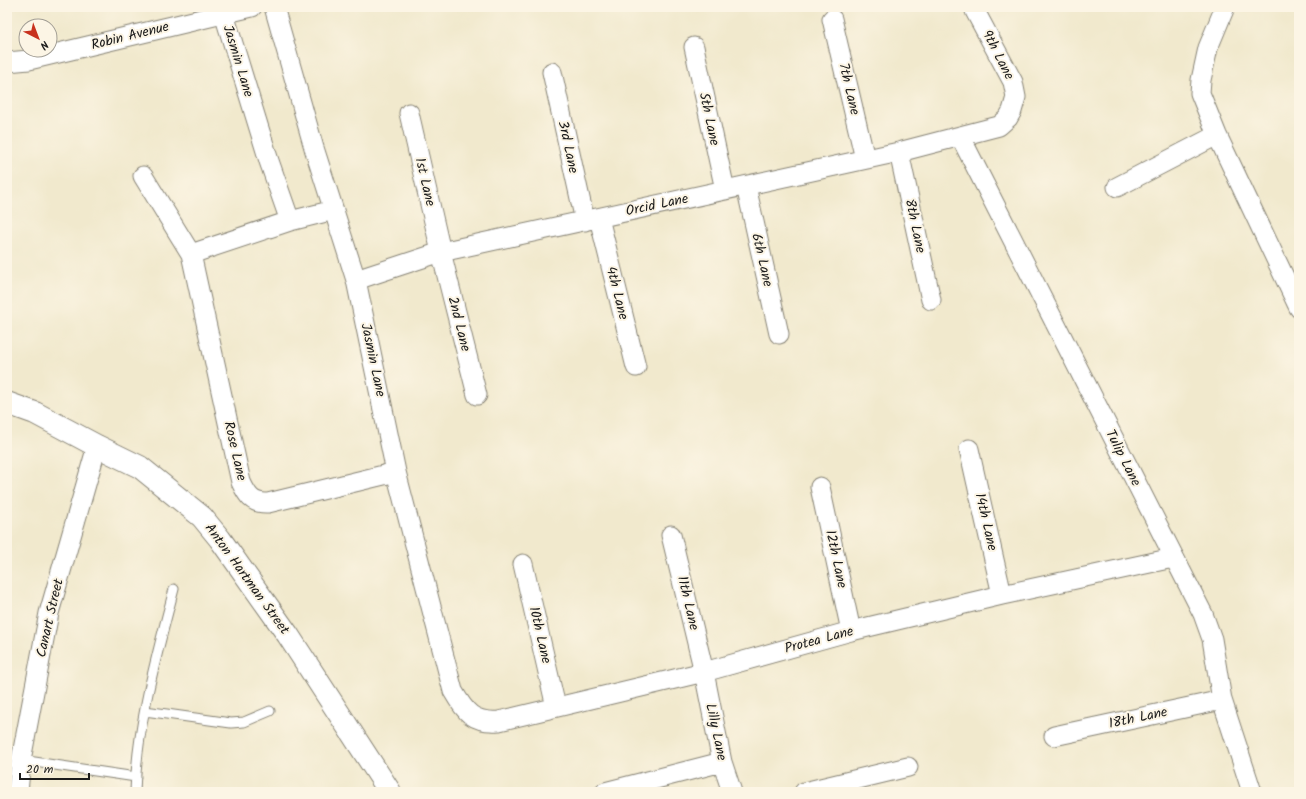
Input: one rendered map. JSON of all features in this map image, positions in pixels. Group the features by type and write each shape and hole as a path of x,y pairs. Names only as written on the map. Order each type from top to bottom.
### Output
{"street":[{"name":"Robin Avenue","path":"7,62 29,60 252,7"},
{"name":"Jasmin Lane","path":"274,7 314,148 356,280 396,472 453,691 467,712"},
{"path":"1225,7 1208,48 1201,80 1200,93 1217,135 1299,308"},
{"name":"9th Lane","path":"960,136 999,126 1008,118 1016,97 1013,82 975,11"},
{"name":"Jasmin Lane","path":"224,14 269,161 290,221"},
{"name":"7th Lane","path":"832,19 865,159"},
{"name":"5th Lane","path":"694,48 725,190"},
{"name":"3rd Lane","path":"552,72 592,220"},
{"name":"1st Lane","path":"409,113 441,252"},
{"path":"1118,187 1217,135"},
{"name":"Orcid Lane","path":"356,280 441,252 899,152 960,136"},
{"name":"Tulip Lane","path":"960,136 1173,558 1203,614 1212,639 1222,700 1252,792"},
{"name":"8th Lane","path":"899,152 931,300"},
{"name":"Rose Lane","path":"143,176 191,254 241,482 250,498 255,502 268,503 396,472"},
{"name":"6th Lane","path":"746,186 779,334"},
{"path":"191,254 290,221 334,210"},
{"name":"4th Lane","path":"592,220 636,367"},
{"name":"2nd Lane","path":"441,252 476,395"},
{"name":"Anton Hartman Street","path":"7,403 35,413 96,446 140,467 202,518 220,539 288,635 390,792"},
{"name":"Canart Street","path":"18,792 21,760 49,613 96,446"},
{"name":"14th Lane","path":"969,449 1002,595"},
{"name":"12th Lane","path":"820,487 851,631"},
{"name":"11th Lane","path":"671,534 704,672"},
{"name":"Protea Lane","path":"467,712 480,720 490,722 499,721 704,672 851,631 1002,595 1173,558"},
{"name":"10th Lane","path":"523,564 556,707"},
{"name":"Lilly Lane","path":"704,672 722,762 732,792"},
{"name":"18th Lane","path":"1054,736 1222,700"},
{"path":"605,792 722,762"},
{"path":"804,792 908,767"}],"lane":[{"path":"135,792 145,711 174,589"},
{"path":"145,711 231,723 244,722 270,711"},
{"path":"21,760 136,777"}]}
